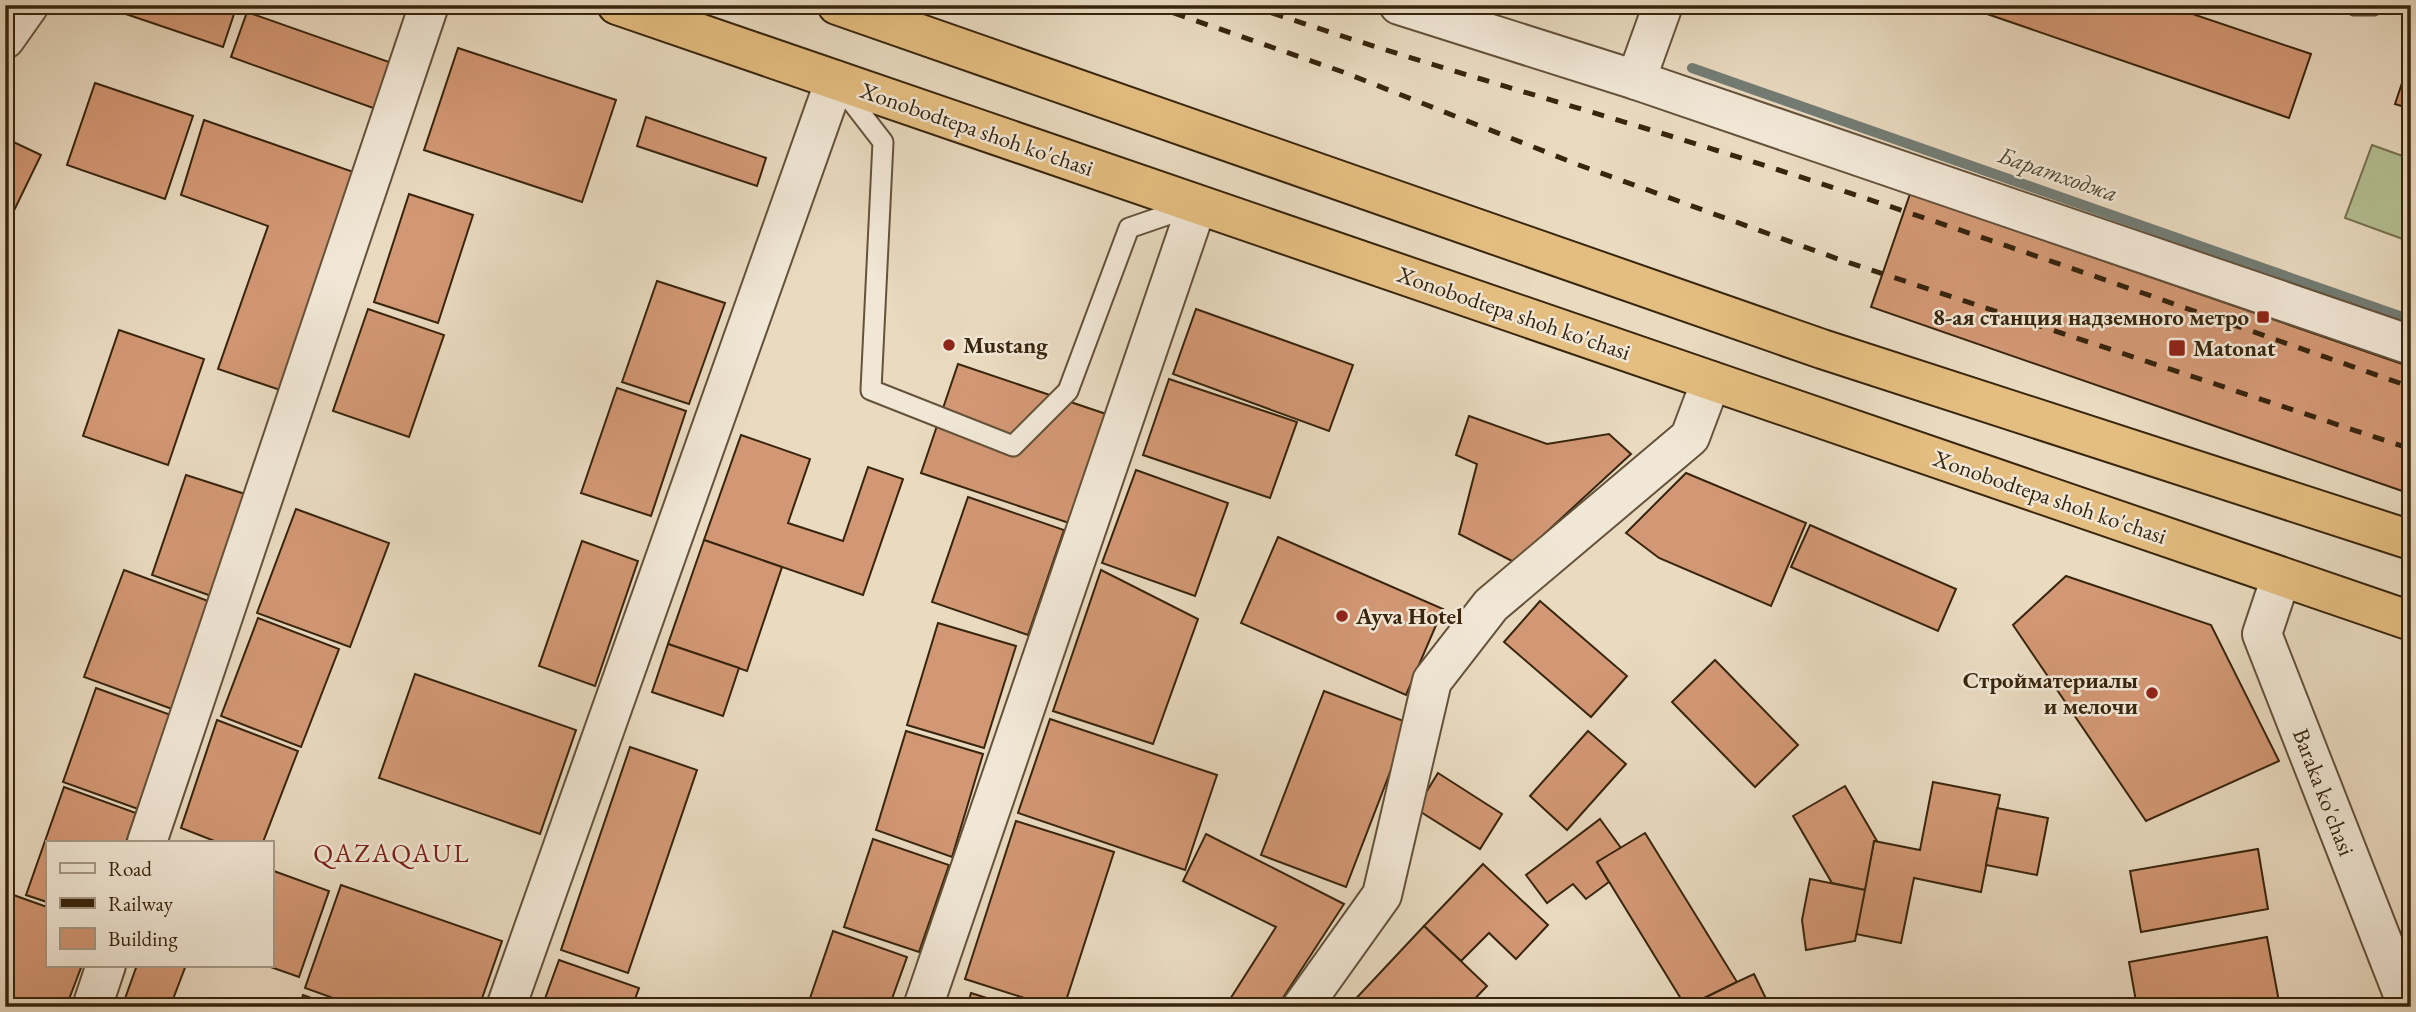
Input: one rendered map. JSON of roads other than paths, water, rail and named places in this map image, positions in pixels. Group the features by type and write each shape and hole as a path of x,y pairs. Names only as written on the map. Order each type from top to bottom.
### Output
{"highway":[{"name":"Xonobodtepa shoh ko'chasi","path":"617,5 2411,621"},
{"path":"837,5 1822,349 2411,540"}],"street":[{"path":"5,39 29,5"},
{"path":"147,841 429,5"},
{"path":"1399,5 1640,70 2411,345"},
{"path":"1640,70 1659,15"},
{"path":"506,1007 835,80"},
{"path":"923,1007 1197,205"},
{"path":"1302,1007 1382,895 1433,681 1491,606 1690,437 1711,381"},
{"name":"Baraka ko'chasi","path":"2281,576 2262,634 2408,1007"},
{"path":"92,1007 105,967"}],"lane":[{"path":"2355,5 2373,5"},
{"path":"835,80 883,142 871,390 1013,446 1068,391 1129,228 1197,205"}],"waterway":[{"name":"Баратходжа","path":"1692,68 2411,320"}],"railway":[{"path":"1151,5 1343,72 1579,165 1838,259 2411,449"},
{"path":"1249,5 1862,197 2411,387"}],"place":[{"name":"8-ая станция надземного метро","path":"2263,317"},
{"name":"Mustang","path":"949,345"},
{"name":"Matonat","path":"2177,348"},
{"name":"Ayva Hotel","path":"1342,616"},
{"name":"Стройматериалы и мелочи","path":"2152,693"}],"district":[{"name":"QAZAQAUL","path":"392,853"}]}
